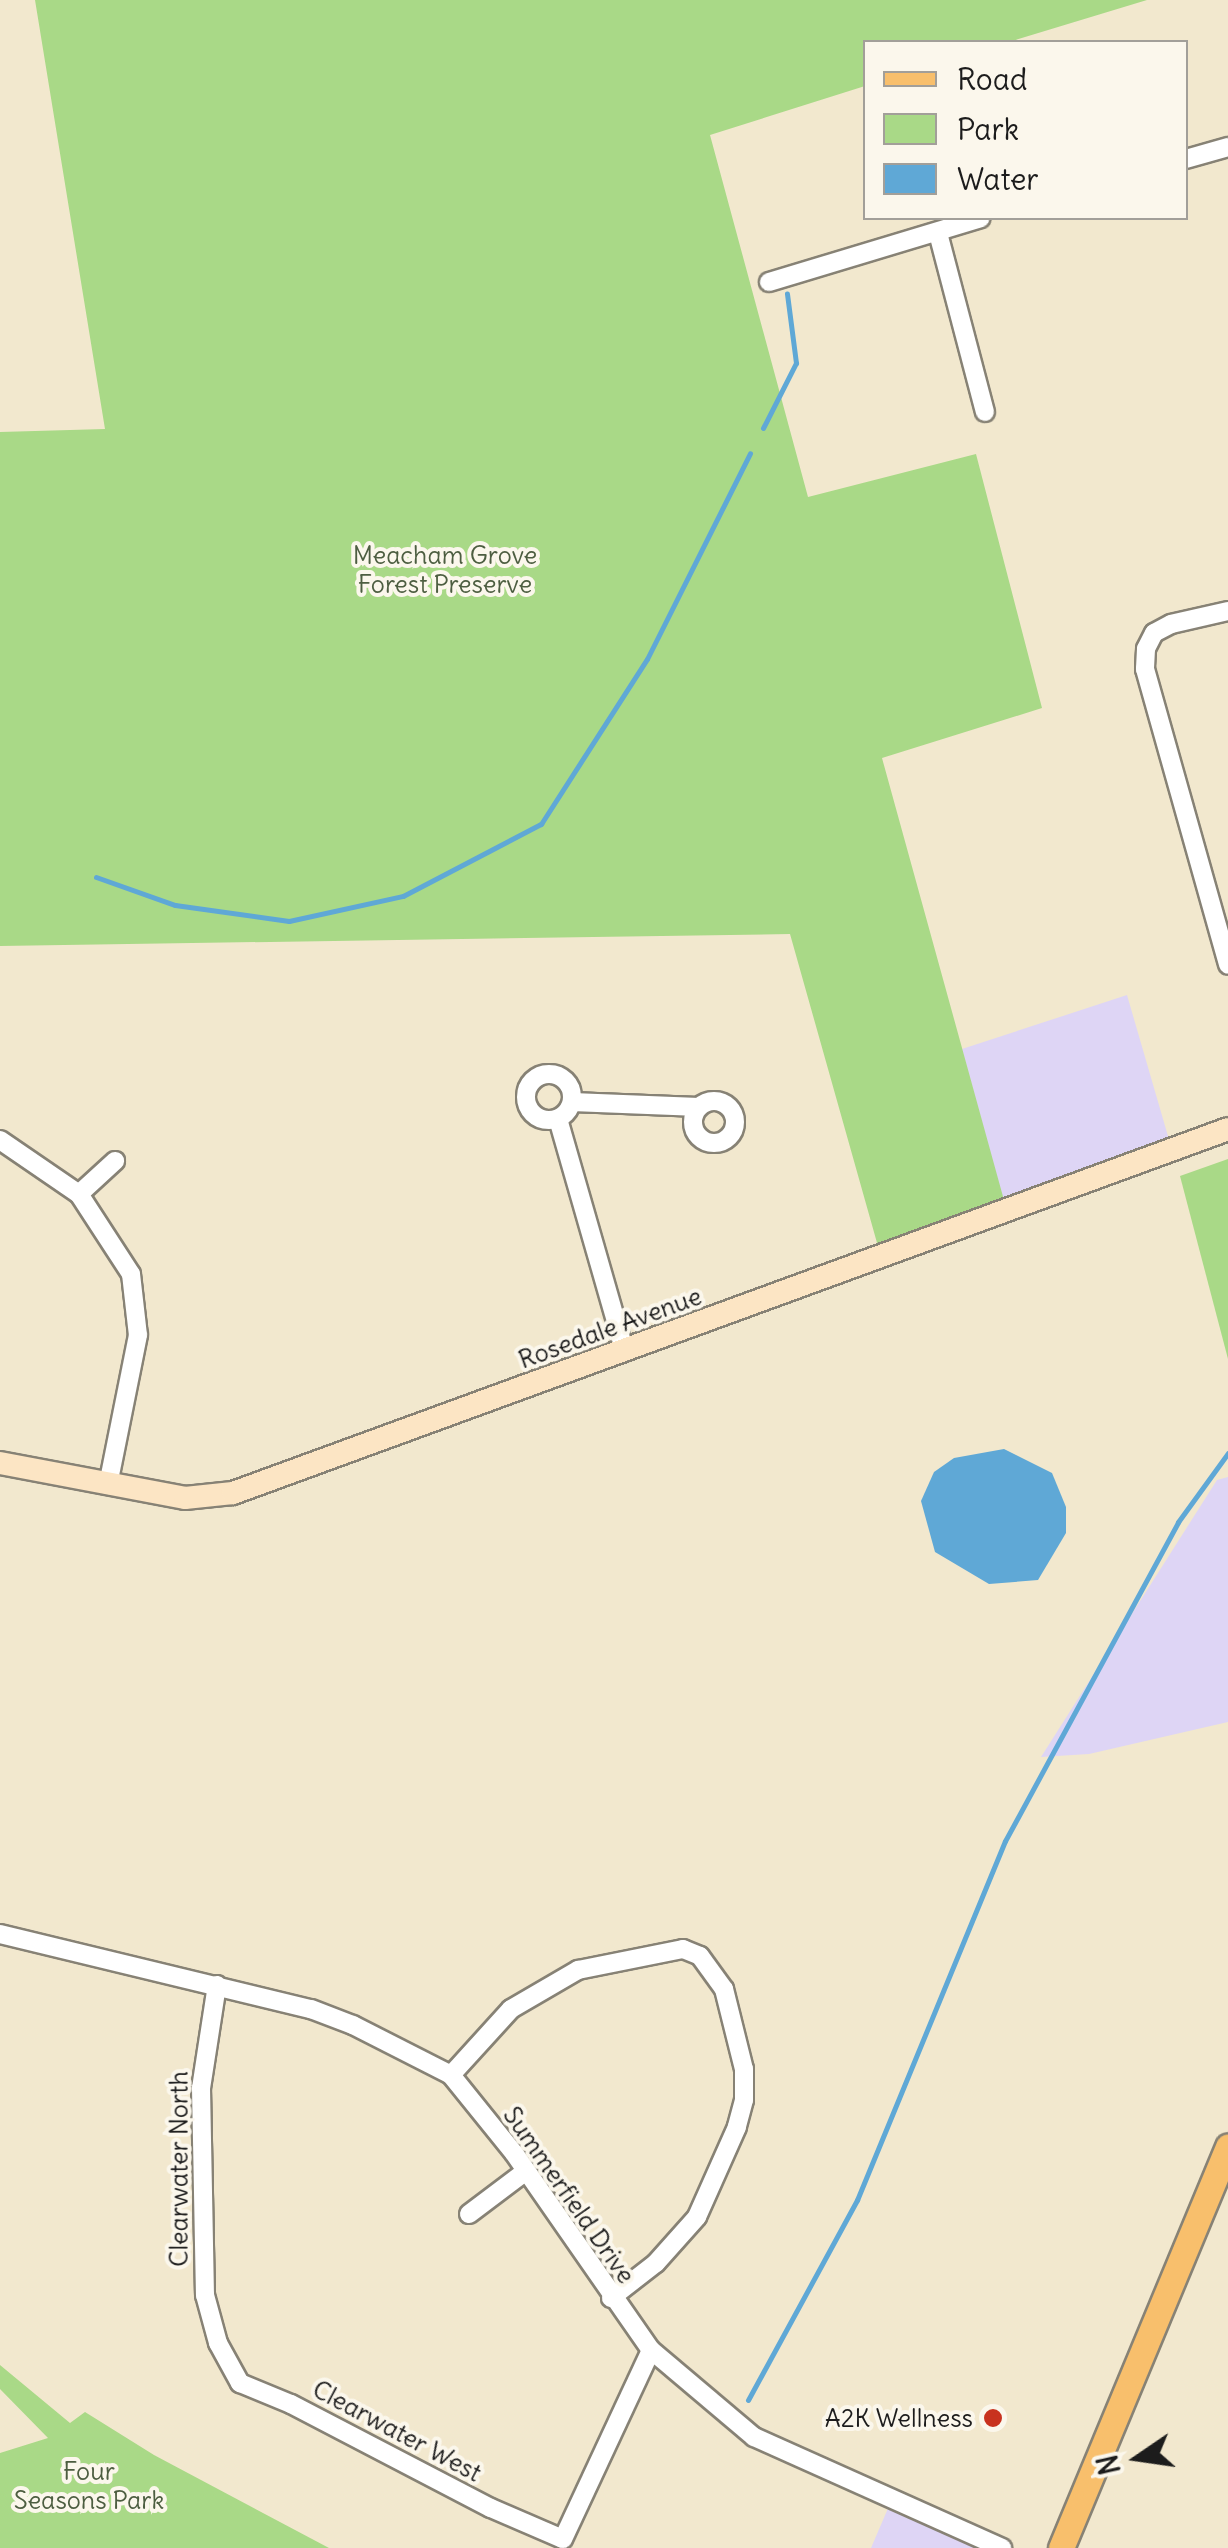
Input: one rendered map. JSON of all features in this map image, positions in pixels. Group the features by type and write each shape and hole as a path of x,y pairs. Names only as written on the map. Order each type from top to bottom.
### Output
{"main road":[{"path":"1060,2548 1228,2146"}],"street":[{"path":"1188,158 1228,147"},
{"path":"769,282 974,220"},
{"path":"938,232 985,412"},
{"path":"1228,611 1171,624 1154,633 1146,649 1145,669 1228,965"},
{"path":"544,1075 558,1076 570,1087 572,1102 558,1119 543,1120 530,1111 526,1097 531,1083 544,1075"},
{"path":"572,1102 699,1107"},
{"path":"558,1119 625,1352"},
{"name":"Rosedale Avenue","path":"0,1463 108,1486 196,1498 233,1493 1228,1129"},
{"path":"0,1140 79,1194 131,1274 137,1302 136,1352 108,1486"},
{"path":"79,1194 116,1161"},
{"name":"Summerfield Drive","path":"0,1934 290,2002 353,2024 451,2075 526,2171 650,2350 754,2436 1002,2548"},
{"path":"451,2075 512,2009 578,1970 683,1949 700,1956 724,1989 744,2069 744,2100 738,2128 697,2217 656,2263 611,2298"},
{"name":"Clearwater North","path":"217,1985 204,2056 202,2144 205,2295 208,2320 222,2352"},
{"path":"469,2214 526,2171"},
{"name":"Clearwater West","path":"222,2352 240,2382 291,2404 490,2508 563,2539 650,2350"}],"shaded area":[{"path":"1127,995 1170,1143 1005,1206 962,1049"},
{"path":"1228,1477 1228,1722 1089,1754 1041,1757 1217,1480"},
{"path":"889,2506 988,2548 871,2548"}],"green space":[{"name":"Meacham Grove Forest Preserve","path":"35,0 1147,0 1016,40 863,40 863,87 710,135 808,497 976,454 1042,708 882,758 1007,1211 881,1257 790,934 0,946 0,432 105,429"},
{"path":"1228,1159 1228,1359 1180,1176"},
{"name":"Four Seasons Park","path":"0,2365 70,2423 85,2412 154,2455 329,2548 0,2548 0,2453 48,2438 0,2389"}],"water":[{"path":"1004,1449 1052,1473 1066,1507 1066,1533 1038,1580 989,1584 935,1552 921,1501 934,1472 954,1458"}],"waterway":[{"path":"763,428 796,363 787,294"},
{"path":"96,877 175,905 289,921 403,896 541,824 647,659 750,453"},
{"path":"748,2400 857,2200 1005,1841 1178,1522 1228,1453"}],"place":[{"name":"A2K Wellness","path":"993,2418"}]}
